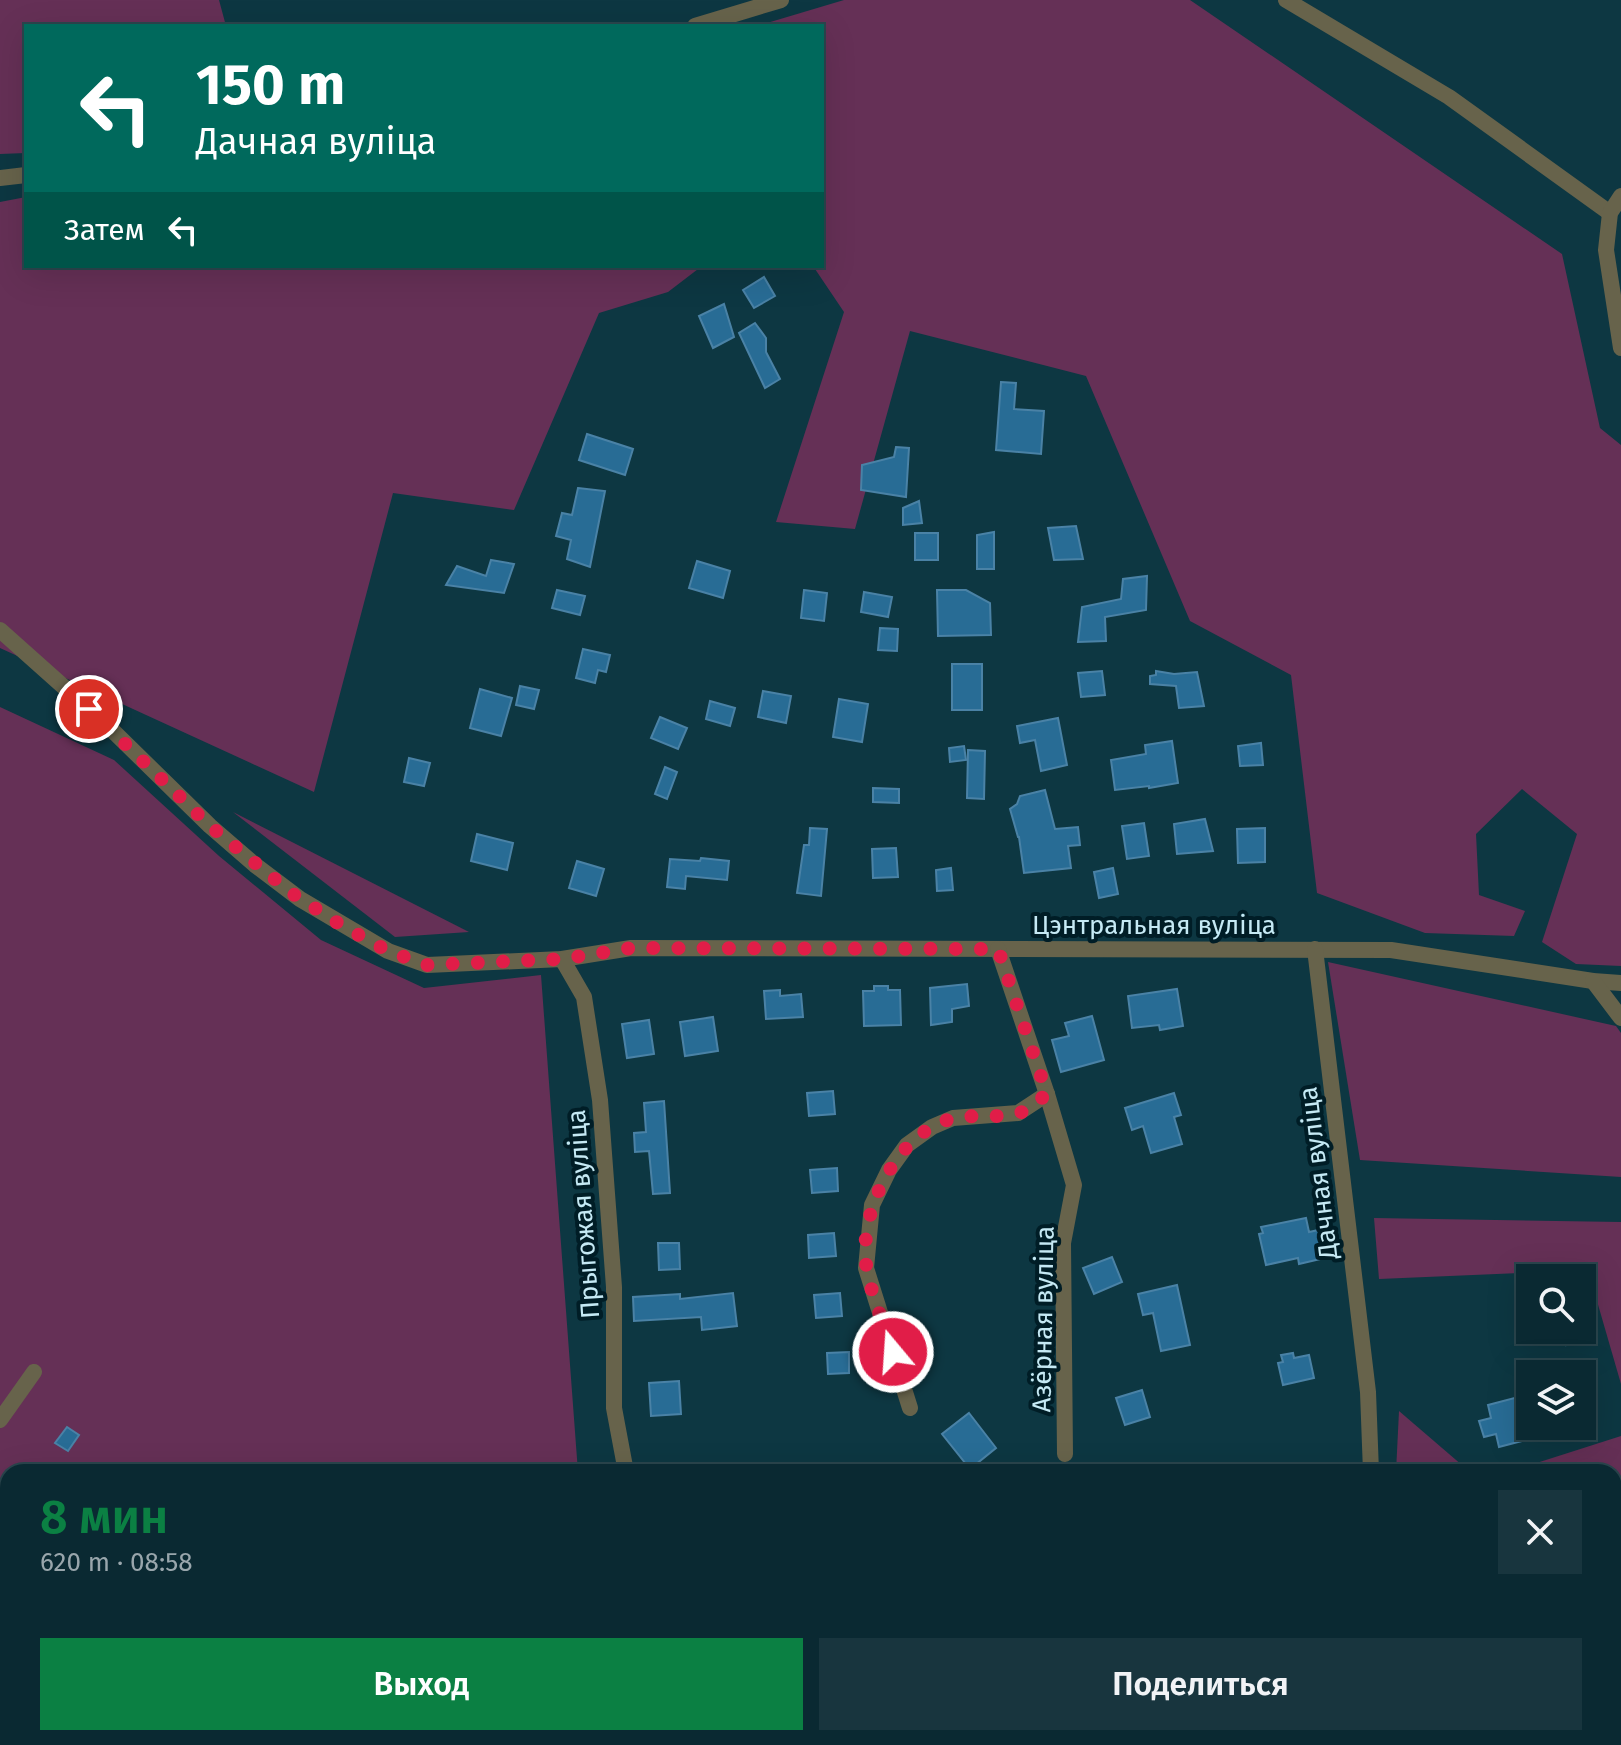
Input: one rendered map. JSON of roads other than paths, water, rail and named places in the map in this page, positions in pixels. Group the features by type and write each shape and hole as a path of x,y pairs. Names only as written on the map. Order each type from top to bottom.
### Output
{"street":[{"path":"702,24 781,0"},
{"path":"1286,0 1449,97 1610,213"},
{"path":"0,178 24,175"},
{"path":"1621,196 1610,213 1606,250 1621,348"},
{"name":"Цэнтральная вуліца","path":"0,630 111,729 210,826 293,894 388,951 427,965 562,959 631,948 1391,950 1621,983"},
{"path":"910,1408 866,1268 872,1205 889,1170 907,1145 932,1127 953,1118 1018,1113 1047,1094 998,949"},
{"name":"Дачная вуліца","path":"1315,949 1368,1392 1371,1464"},
{"name":"Прыгожая вуліца","path":"562,959 584,997 600,1100 614,1287 614,1408 624,1464"},
{"path":"1593,981 1621,1018"},
{"name":"Азёрная вуліца","path":"1047,1094 1074,1185 1063,1243 1065,1454"},
{"path":"0,1420 34,1372"}]}
